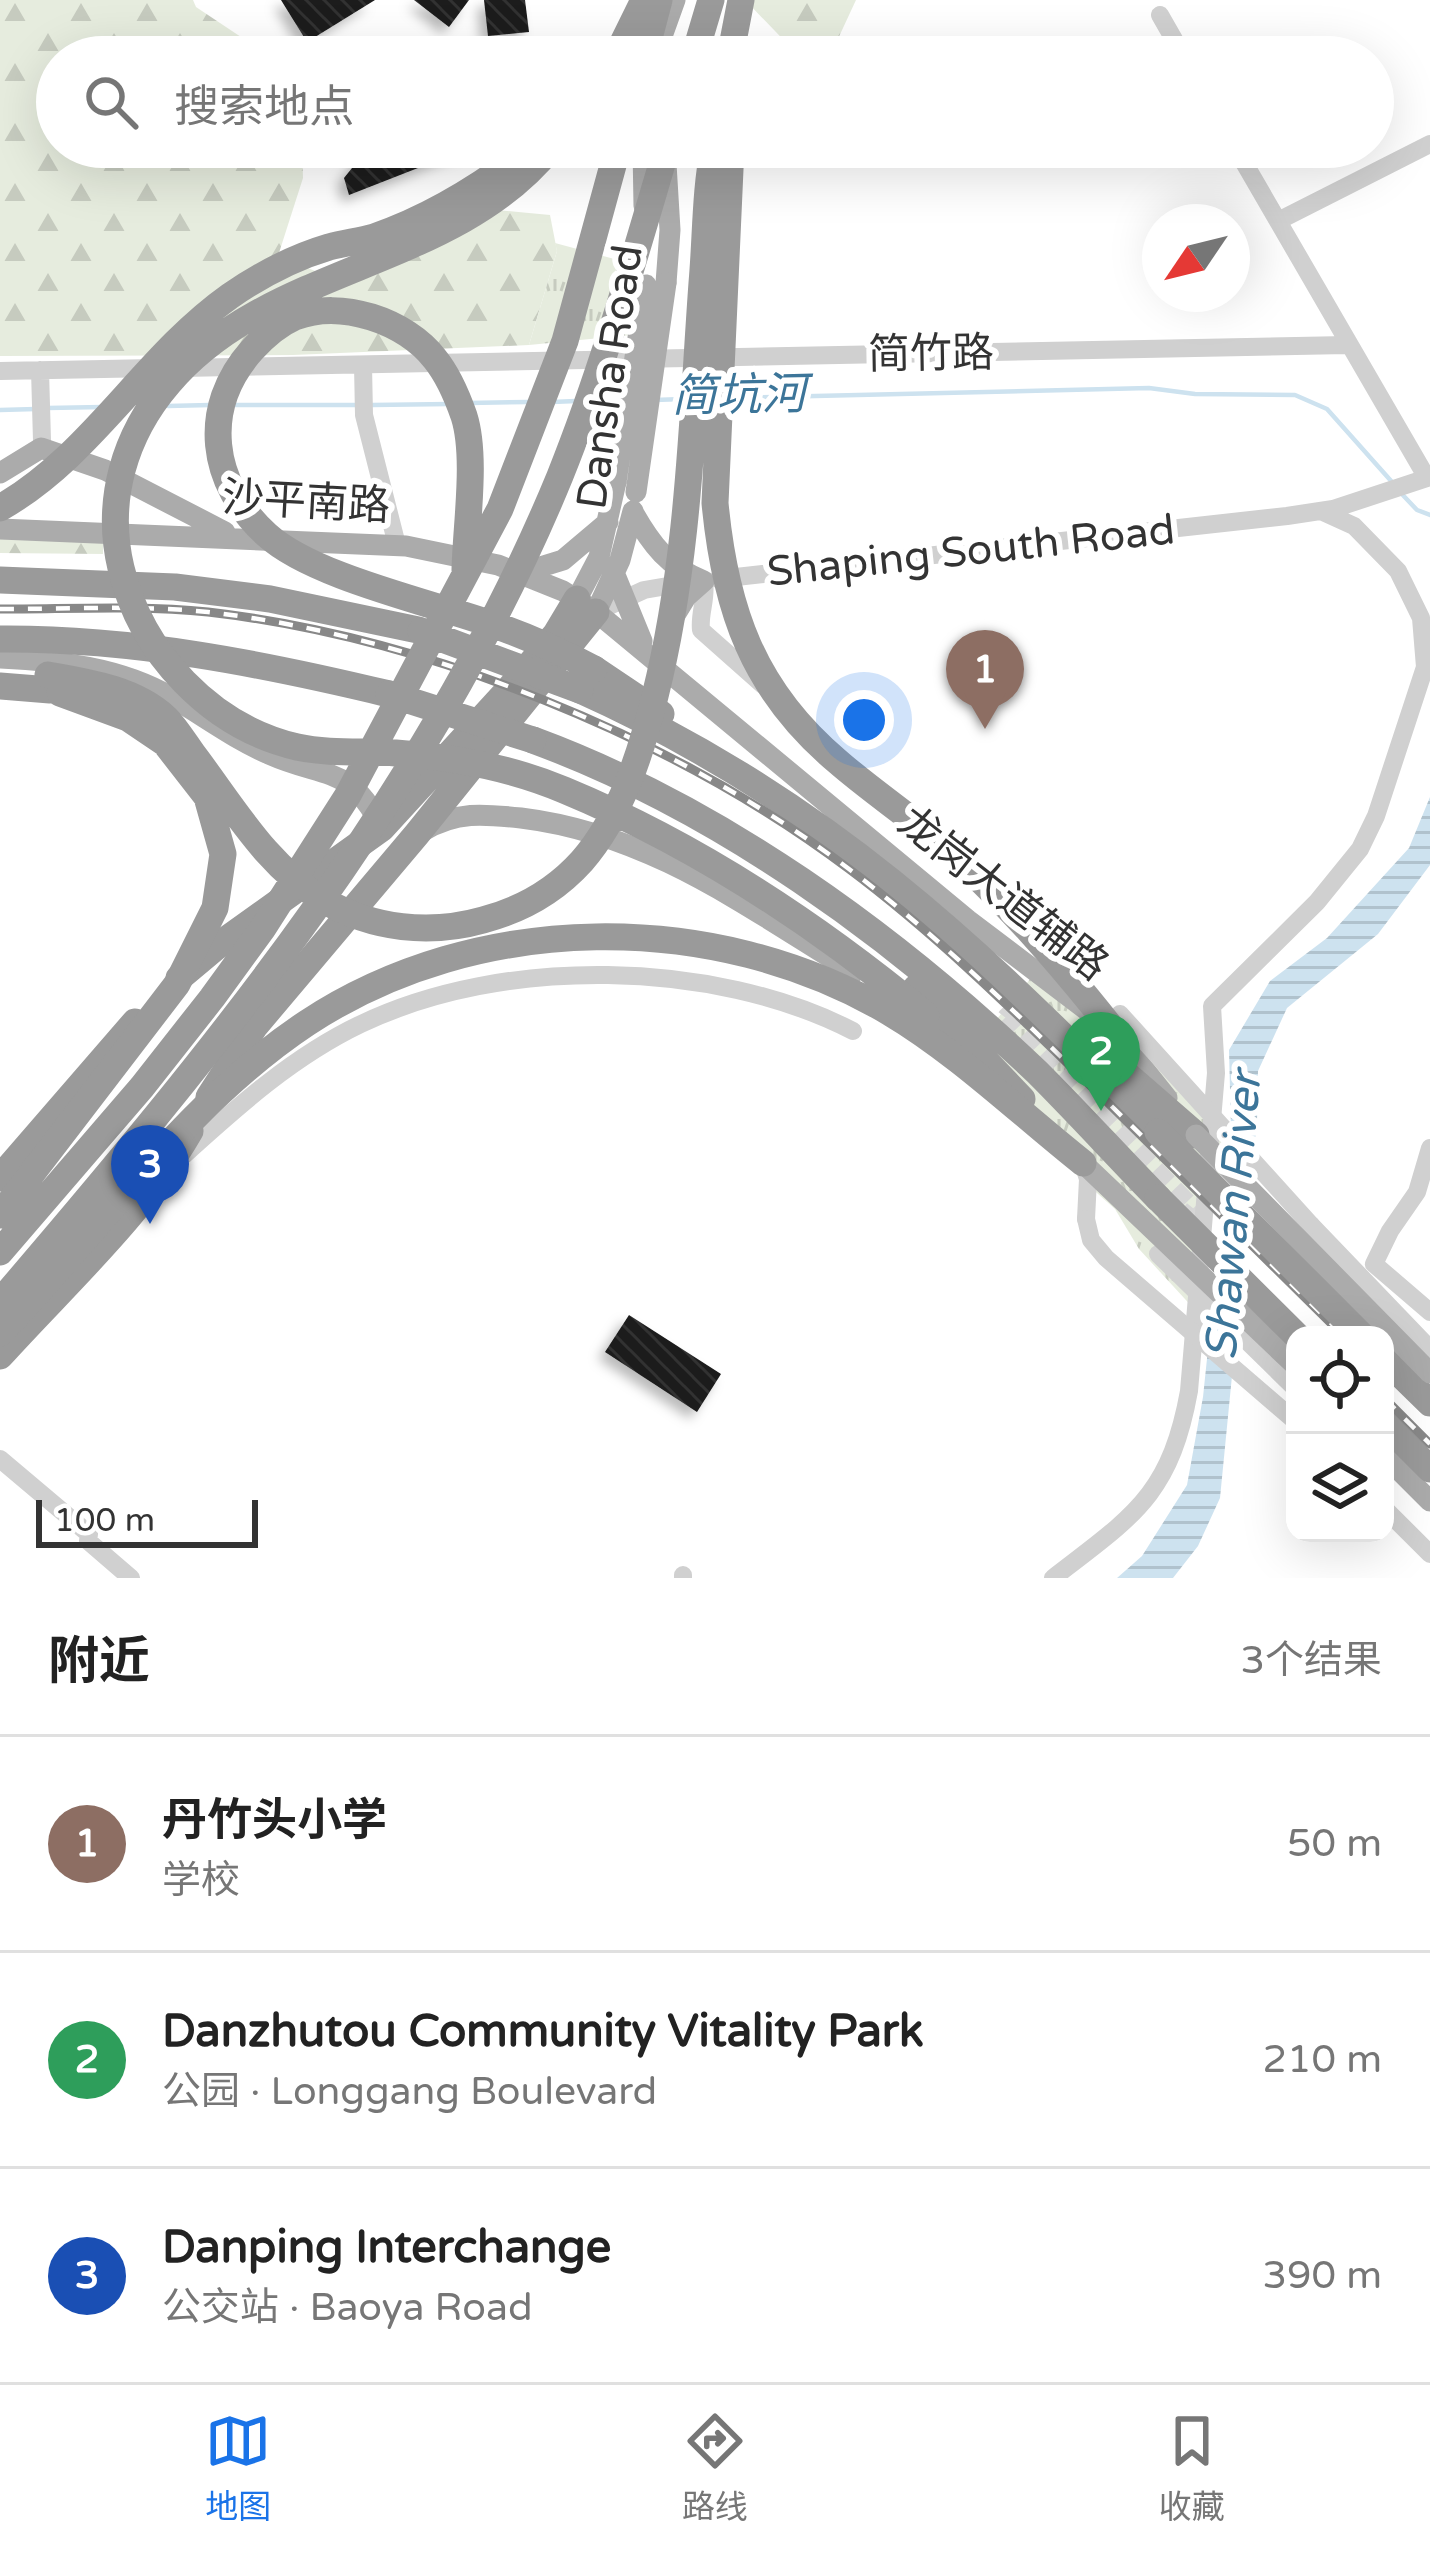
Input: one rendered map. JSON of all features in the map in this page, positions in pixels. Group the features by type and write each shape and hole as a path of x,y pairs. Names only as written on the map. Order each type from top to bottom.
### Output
{"highway":[{"path":"626,36 644,0"},
{"path":"650,36 659,0"},
{"path":"700,36 711,0"},
{"path":"735,36 741,0"},
{"path":"0,508 65,462 174,346 229,297 270,272 326,248 411,222 501,168"},
{"path":"532,168 458,221 241,321 201,348 166,386 136,429 118,482 112,533 136,613 156,651 185,682 244,728 302,748 452,760 566,790 712,863 851,954 926,1015"},
{"path":"0,1252 142,1087 263,928 348,795 500,509 565,341 613,168"},
{"path":"30,1323 0,1299 166,1108 234,1021 390,800 453,692 513,579 559,478 605,356 661,168"},
{"path":"0,675 124,694 165,717 258,844 292,880 350,912 415,929 457,928 523,907 560,883 584,858 624,791 647,729 665,655 687,501 712,168"},
{"path":"730,168 715,503 731,608 752,656 779,703 834,759 1001,898 1116,1022"},
{"path":"464,582 469,471 466,421 451,382 433,355 372,316 333,312 296,317 263,339 237,367 219,400 217,433 225,474 241,505 268,536 297,556 495,625 587,680 668,718 711,754 857,851 1160,1119 1353,1326"},
{"path":"0,580 175,587 270,599 418,630 587,680"},
{"path":"0,1178 160,995 216,947 382,828 574,616"},
{"path":"0,1356 167,1170 249,1035 418,834 574,616"},
{"path":"0,639 174,650 255,662 388,694 532,740 645,789 734,839 915,965 1036,1072 1146,1204 1286,1326"},
{"path":"0,686 49,682 128,718 165,743 207,797 223,854 215,908 177,984 0,1215"},
{"path":"838,908 1083,1163"},
{"path":"0,1334 201,1114 307,1023 374,986 421,967 518,943 598,936 686,943 800,972 845,990 921,1033 1083,1163"},
{"path":"1160,1119 1196,1135"},
{"path":"1256,1326 1286,1347"},
{"path":"1394,1368 1430,1403"},
{"path":"1394,1433 1430,1469"}],"main road":[{"path":"663,36 675,0"},
{"path":"689,36 702,0"},
{"name":"Dansha Road","path":"645,168 656,284"},
{"name":"Dansha Road","path":"574,616 615,575 656,284 670,230 668,168"},
{"path":"0,473 41,444 105,470 237,538"},
{"path":"628,496 671,565 704,581 680,606 671,634 678,664 705,701"},
{"name":"Dansha Road","path":"574,616 608,522 628,496"},
{"path":"517,572 540,570 563,560 608,522"},
{"name":"沙平南路","path":"0,529 397,545 469,556 540,580 574,616"},
{"path":"615,575 654,658"},
{"path":"540,580 557,608 574,616"},
{"name":"龙岗大道辅路","path":"574,616 654,658 968,920 1116,1022 1196,1135 1430,1372"},
{"path":"0,658 72,662 142,682 270,755 343,778 360,790 382,828"},
{"path":"418,834 458,815 479,813 548,822 634,844 675,863 926,1015 1083,1163 1146,1204 1286,1356"},
{"path":"1394,1465 1430,1501"}],"street":[{"path":"1160,15 1172,36"},
{"path":"1394,162 1430,144"},
{"path":"1247,168 1422,480"},
{"path":"1278,221 1383,168"},
{"name":"简竹路","path":"0,371 40,377 1347,345"},
{"path":"363,370 364,415 397,545"},
{"path":"40,377 41,444"},
{"name":"Shaping South Road","path":"574,616 658,586 1321,511 1422,480"},
{"path":"1053,1578 1129,1519 1162,1478 1180,1438 1189,1391 1216,1073 1212,1006 1317,902 1360,849 1420,687 1426,618 1384,554 1354,526 1321,511"},
{"path":"704,581 707,598 701,630 710,640 986,874 1116,1022 1311,1225 1369,1272 1430,1312"},
{"path":"167,1170 250,1096 360,1024 430,996 493,983 566,976 652,978 761,994 853,1031"},
{"path":"249,1035 260,1067 267,1071 290,1066"},
{"path":"1369,1272 1417,1192 1430,1148"},
{"path":"1083,1163 1090,1240 1286,1412"},
{"path":"1085,1219 1096,1209 1113,1204 1146,1204"},
{"path":"1158,1254 1286,1379"},
{"path":"1369,1272 1430,1349"},
{"path":"0,1460 88,1534 88,1540 131,1578"},
{"path":"1394,1518 1430,1554"}],"green space":[{"path":"0,0 193,0 196,7 240,36 36,36 36,168 303,168 278,256 350,285 496,210 550,215 557,251 529,345 293,355 0,356"},
{"path":"745,0 856,0 839,36 780,36"},
{"path":"555,243 644,267 631,335 529,345 557,251"},
{"path":"0,532 103,540 103,554 0,553"},
{"path":"1051,954 1238,1154 1207,1215 1196,1311 1139,1249 1115,1209 956,1068"}],"water":[{"name":"Shawan River","path":"1430,797 1430,865 1378,934 1287,1008 1258,1071 1220,1498 1198,1546 1173,1578 1117,1578 1142,1556 1187,1485 1203,1397 1231,1129 1229,1050 1270,981 1327,938 1409,848"}],"pier":[{"path":"1225,1129 1259,1162 1240,1343 1206,1309"}],"building":[{"path":"281,0 375,0 317,36 303,36"},
{"path":"414,0 469,0 449,27"},
{"path":"484,0 525,0 529,32 488,36"},
{"path":"352,168 418,168 349,195 344,178"},
{"path":"629,1315 721,1374 697,1412 605,1352"}],"waterway":[{"name":"简坑河","path":"732,398 1149,388 1195,394 1295,395 1327,409 1392,482"},
{"name":"简坑河","path":"654,400 684,399"},
{"name":"简坑河","path":"552,402 576,401"},
{"name":"简坑河","path":"468,403 528,402"},
{"name":"简坑河","path":"372,405 450,404"},
{"name":"简坑河","path":"168,406 210,405"},
{"name":"简坑河","path":"234,405 360,405"},
{"name":"简坑河","path":"48,408 102,407"},
{"name":"简坑河","path":"0,410 36,409"},
{"name":"简坑河","path":"1399,491 1417,510 1430,515"}],"tunnel":[{"path":"989,1039 1007,1016 1194,1209 1176,1231"}],"railway":[{"path":"0,609 208,612 376,644 545,700 706,777 849,869 944,947 1334,1326"},
{"path":"1394,1408 1430,1444"}],"place":[{"name":"丹竹头小学","path":"985,729"},
{"name":"Danzhutou Community Vitality Park","path":"1101,1111"},
{"name":"Danping Interchange","path":"150,1224"}]}
